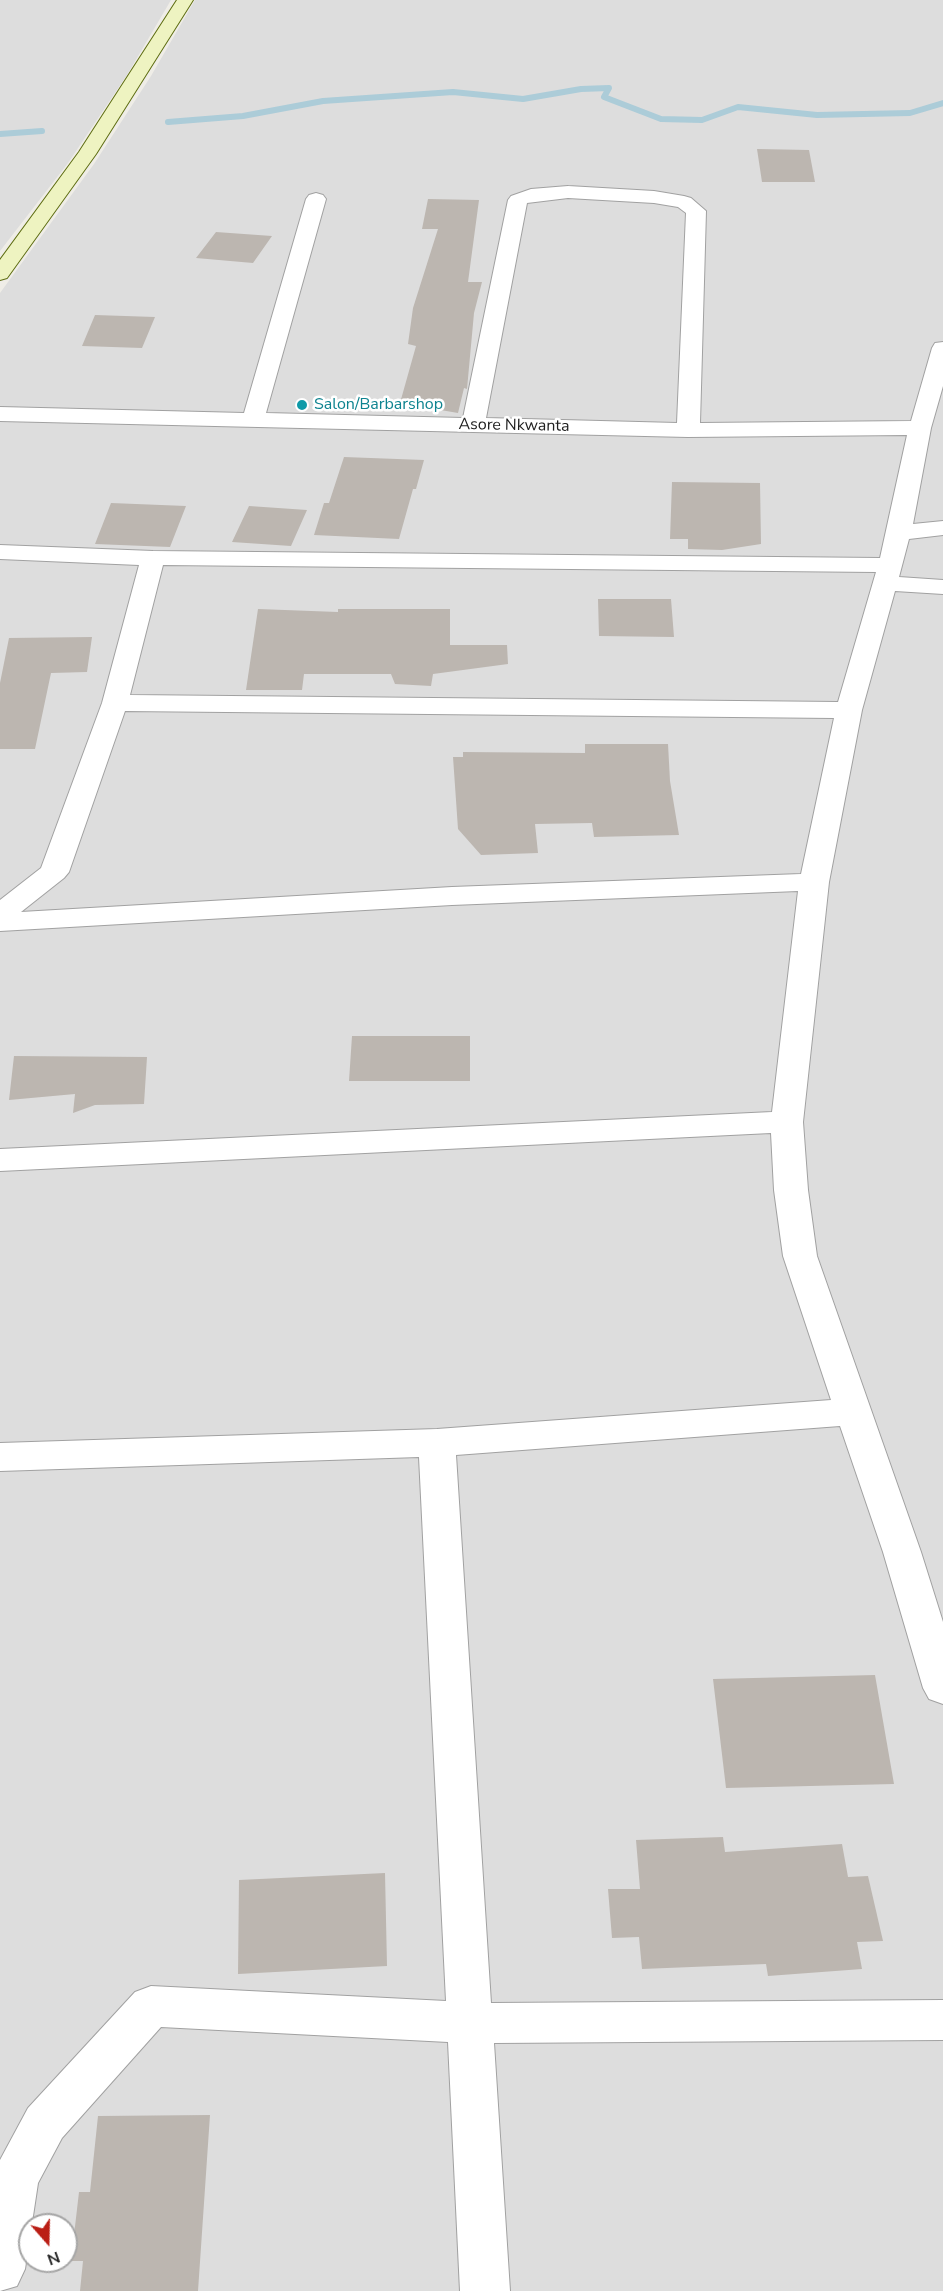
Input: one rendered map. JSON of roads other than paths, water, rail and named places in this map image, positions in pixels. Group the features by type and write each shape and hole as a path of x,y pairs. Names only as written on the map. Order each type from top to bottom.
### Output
{"street":[{"path":"0,274 87,154 155,51 185,0"},
{"path":"473,425 518,200 531,195 589,193 654,197 684,202 696,211 688,430"},
{"path":"253,420 316,199"},
{"path":"943,348 920,428 899,533 849,710 814,882 787,1122 791,1190 800,1256 902,1552 943,1688"},
{"name":"Asore Nkwanta","path":"0,414 688,430 920,428"},
{"path":"899,533 943,528"},
{"path":"0,552 153,558 887,574 943,587"},
{"path":"0,914 54,872 115,702 153,558"},
{"path":"115,702 849,710"},
{"path":"54,872 87,916"},
{"path":"0,922 452,896 814,882"},
{"path":"0,1160 787,1122"},
{"path":"0,1457 437,1443 854,1412"},
{"path":"437,1443 485,2291"},
{"path":"0,2269 15,2179 45,2123 151,2006 470,2024 943,2020"}],"waterway":[{"path":"168,122 243,116 323,101 453,92 523,99 581,89 609,88 604,97 661,119 702,120 738,107 817,115 910,113 943,103"},
{"path":"0,134 42,131"}],"place":[{"name":"Salon/Barbarshop","path":"302,405"}]}
